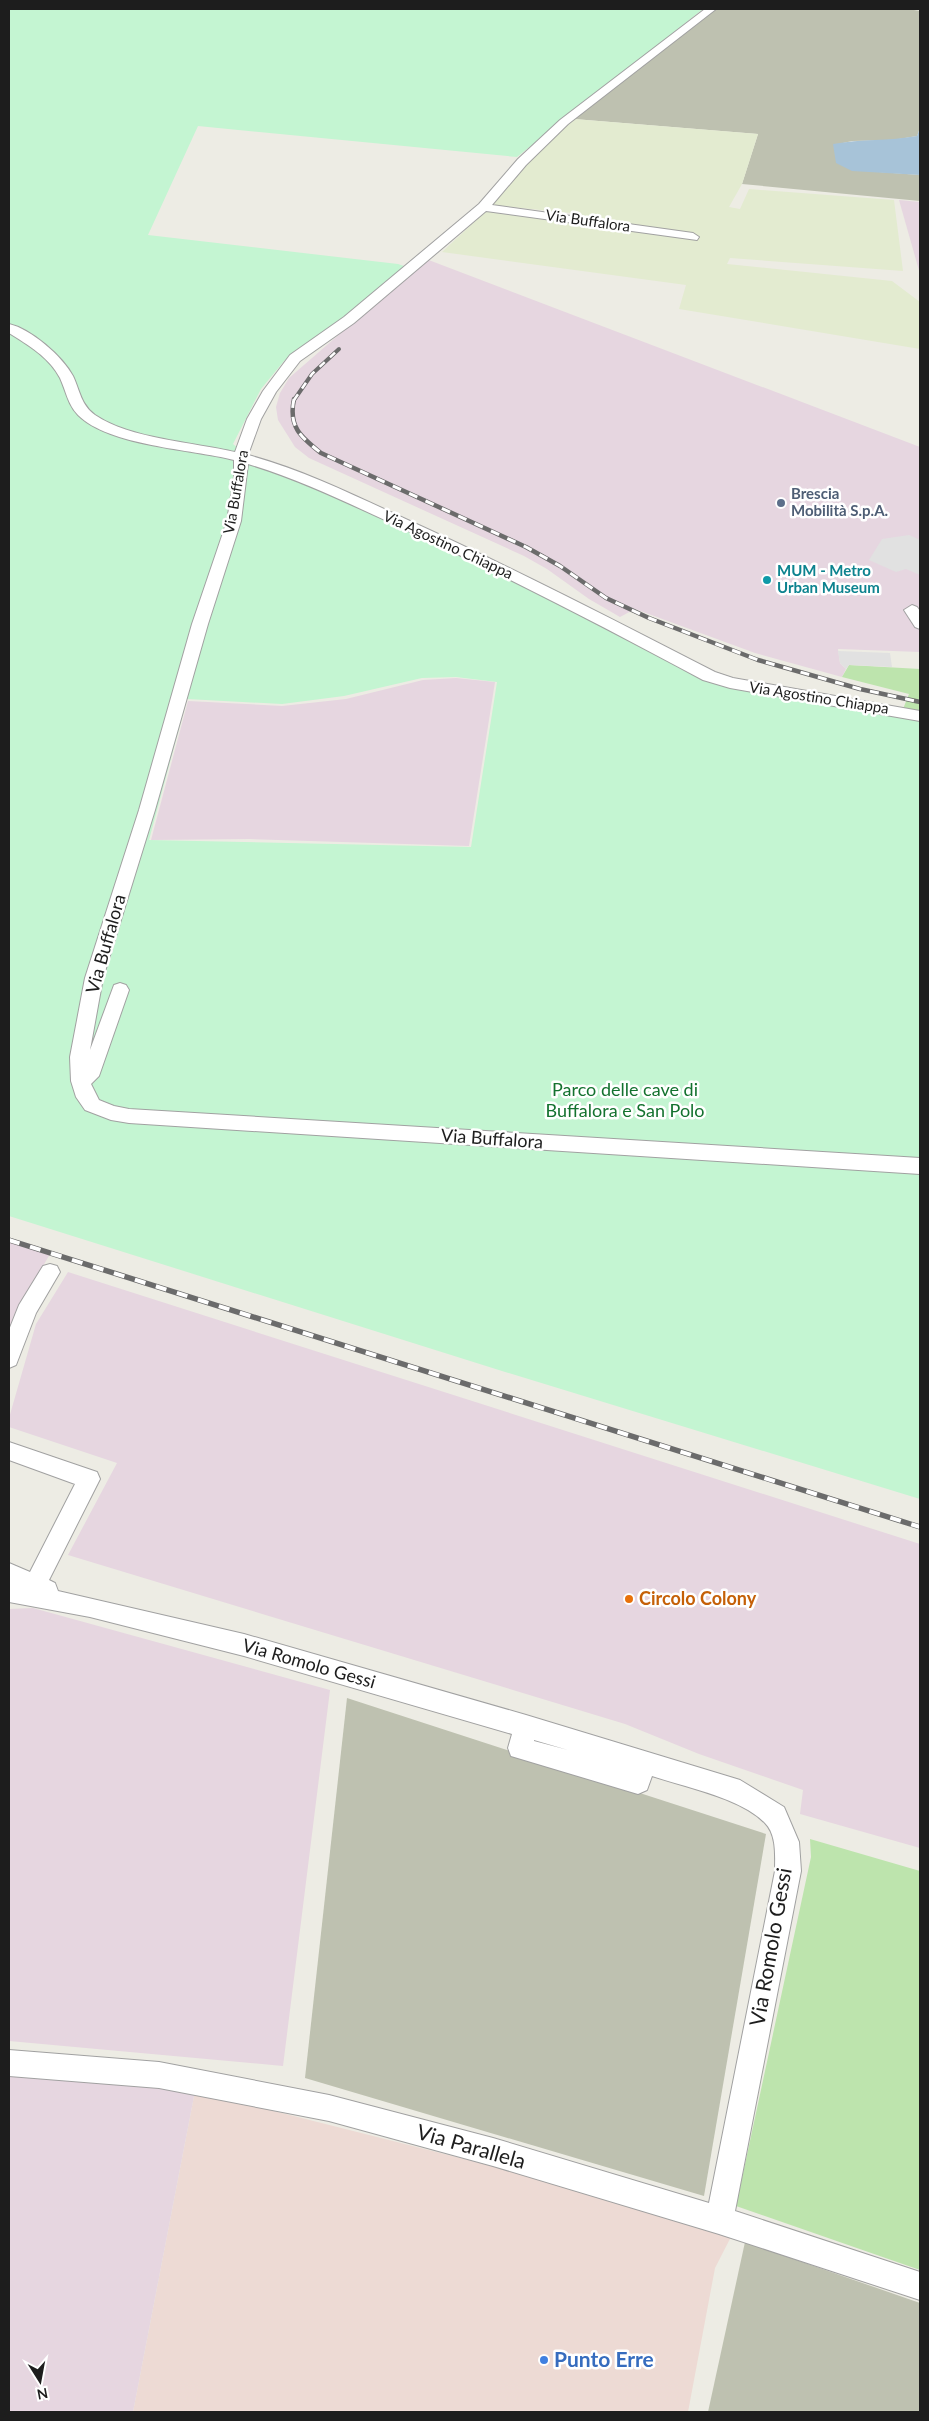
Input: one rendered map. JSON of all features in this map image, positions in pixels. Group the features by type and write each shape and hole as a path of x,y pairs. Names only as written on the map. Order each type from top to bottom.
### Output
{"street":[{"name":"Via Buffalora","path":"711,9 634,75 557,129 522,162 483,207 364,308 290,363 270,391 254,419 240,456 240,477 234,521 200,624 153,810 94,978 78,1057 81,1081 86,1097 92,1105 100,1110 129,1116 920,1166"},
{"name":"Via Buffalora","path":"483,207 693,237"},
{"name":"Via Agostino Chiappa","path":"9,328 58,364 66,376 78,406 102,425 139,437 240,456 333,492 558,596 709,676 730,683 920,716"},
{"path":"912,610 920,624"},
{"name":"Via Buffalora","path":"81,1081 90,1076 120,990"},
{"path":"9,1359 26,1311 50,1272"},
{"path":"9,1451 89,1479 35,1585"},
{"name":"Via Romolo Gessi","path":"9,1573 90,1607"},
{"name":"Via Romolo Gessi","path":"9,1592 90,1607 244,1645 526,1726 520,1748 638,1782 644,1762 740,1792 775,1814 787,1842 788,1872 719,2220"},
{"name":"Via Parallela","path":"9,2063 159,2075 329,2108 493,2152 719,2220 920,2286"}],"shaded area":[{"path":"715,9 908,9 920,11 920,128 917,136 893,140 852,141 834,145 852,170 920,175 920,201 742,184 758,134 574,119"},
{"path":"574,119 758,134 742,184 729,207 740,209 749,189 894,200 903,271 730,258 727,264 892,281 920,302 920,349 679,309 686,285 442,252 486,211 568,221 571,213 491,205 538,152"},
{"path":"899,200 920,202 920,274"},
{"path":"426,259 920,447 920,652 838,649 840,663 846,669 842,677 755,653 635,609 620,617 524,556 309,458 295,447 278,420 276,407 280,393 289,378"},
{"path":"909,535 920,540 920,575 906,569 896,572 869,560 882,539"},
{"path":"838,651 890,653 892,667 849,665 846,669 840,663"},
{"path":"456,678 495,682 469,846 249,839 151,840 188,701 282,706 346,699 423,680"},
{"path":"9,1242 50,1254 17,1311 9,1336"},
{"path":"68,1272 920,1544 920,1848 800,1814 803,1790 699,1754 625,1724 68,1555 117,1463 9,1427 9,1418 36,1324"},
{"path":"33,1608 330,1690 283,2066 9,2041 9,1609"},
{"path":"347,1698 766,1834 704,2196 305,2078"},
{"path":"9,2070 49,2072 195,2091 133,2412 9,2412"},
{"path":"195,2091 567,2185 733,2233 715,2268 688,2412 133,2412"},
{"path":"745,2242 920,2303 920,2412 708,2412"}],"green space":[{"name":"Parco delle cave di Buffalora e San Polo","path":"9,9 703,9 517,157 198,126 148,235 398,264 407,267 345,318 284,361 261,389 233,444 258,465 331,494 556,598 702,679 920,721 920,1499 502,1371 9,1216","holes":["456,677 497,682 471,847 149,840 187,699 282,704 344,696 422,678"]},
{"path":"849,665 920,669 920,713 903,709 909,694 842,677"},
{"path":"810,1839 920,1871 920,2270 736,2206 811,1857"}],"water":[{"path":"920,128 920,175 852,171 836,163 833,144 917,136"}],"railway":[{"path":"294,400 312,374 339,349"},
{"path":"294,399 293,417 298,431 321,453 526,547 560,566 606,598 649,618 758,660 860,689 920,702"},
{"path":"9,1240 920,1527"}],"place":[{"name":"Brescia Mobilità S.p.A.","path":"781,503"},
{"name":"MUM - Metro Urban Museum","path":"767,580"},
{"name":"Circolo Colony","path":"629,1599"},
{"name":"Punto Erre","path":"544,2360"}]}
